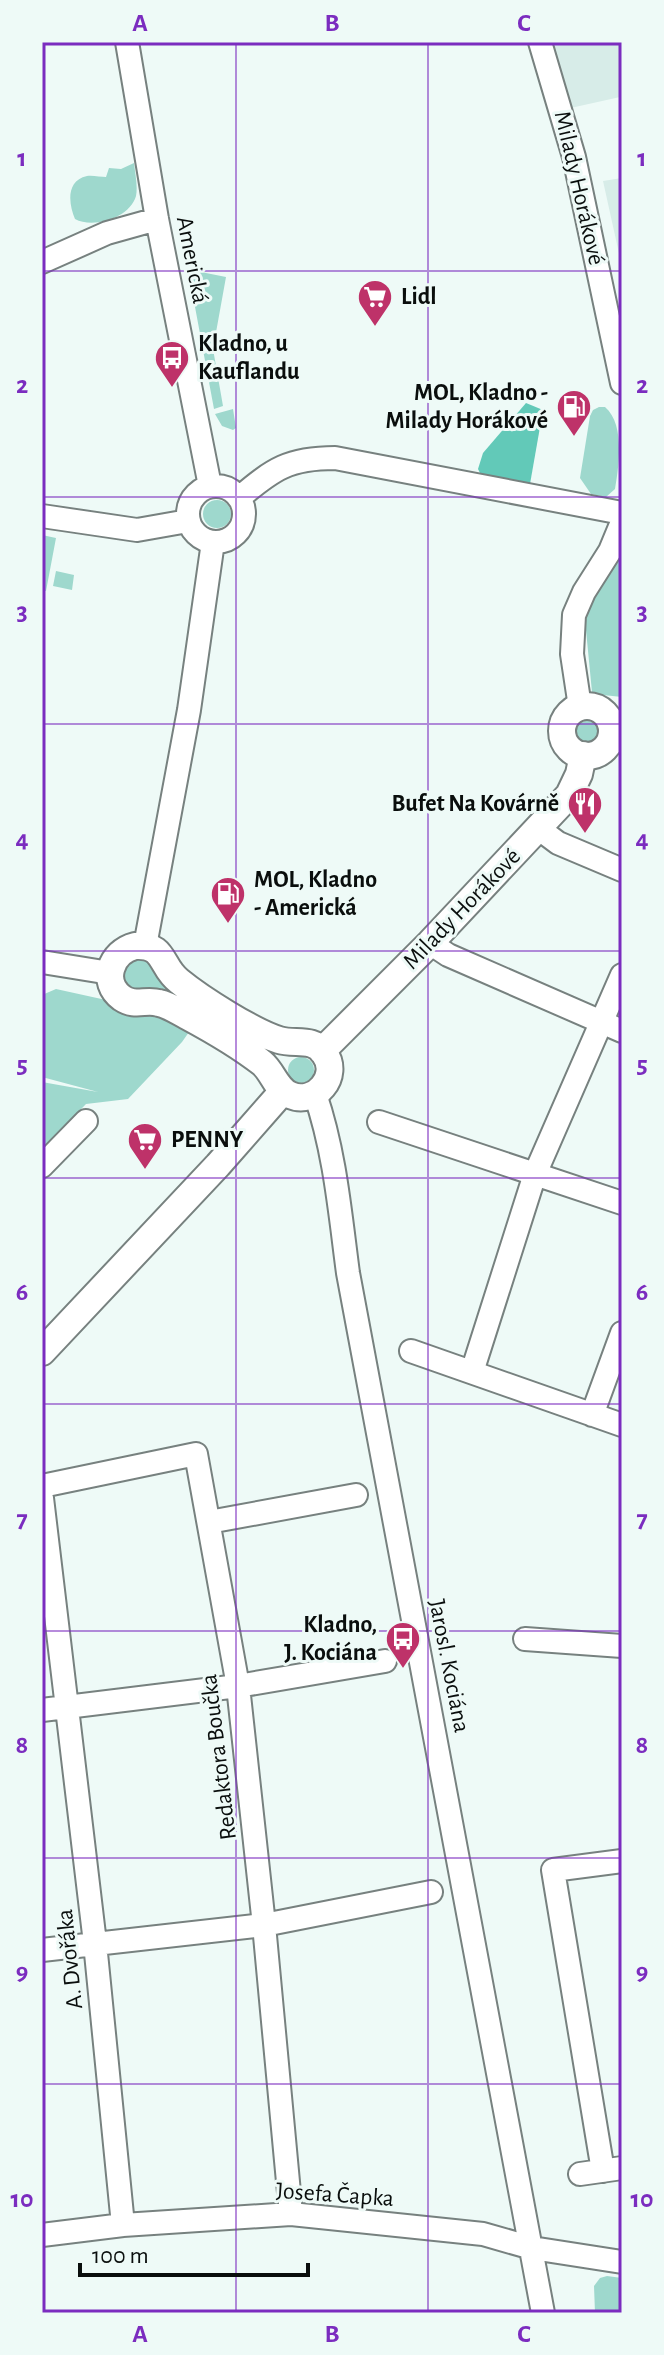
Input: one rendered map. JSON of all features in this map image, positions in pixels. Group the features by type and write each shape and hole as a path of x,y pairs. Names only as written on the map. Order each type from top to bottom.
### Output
{"main road":[{"path":"580,707 598,708 617,728 604,749 583,755 571,750 562,732 568,714 580,707"},
{"name":"Milady Horákové","path":"322,1051 430,943 569,795 579,774 583,755"},
{"path":"145,946 159,953 175,979 236,1017 279,1040 310,1043 322,1051 328,1061 326,1082 315,1094 299,1097 283,1091 270,1069 206,1027 159,1003 126,1000 114,989 110,973 112,963 121,951 145,946"},
{"path":"42,1352 218,1165 283,1091"}],"street":[{"name":"Americká","path":"127,42 157,219 210,486"},
{"name":"Milady Horákové","path":"540,42 574,157 622,383"},
{"path":"42,262 107,233 157,219"},
{"path":"239,498 279,468 310,458 335,458 622,513"},
{"path":"210,486 226,488 239,498 244,513 240,528 229,539 213,542 199,537 188,521 193,497 200,490 210,486"},
{"path":"42,516 137,530 188,521"},
{"path":"580,707 572,654 574,615 584,592 610,551 622,522"},
{"path":"145,946 189,710 213,542"},
{"path":"538,828 558,843 622,870"},
{"path":"430,943 448,955 612,1027"},
{"path":"42,962 110,973"},
{"path":"472,1372 535,1174 612,1027 622,975"},
{"name":"Jarosl. Kociána","path":"315,1094 336,1185 348,1273 543,2313"},
{"path":"42,1166 86,1121"},
{"path":"379,1122 622,1203"},
{"path":"592,1415 622,1333"},
{"path":"411,1351 622,1425"},
{"name":"Redaktora Boučka","path":"42,1486 196,1454 238,1686 291,2214"},
{"path":"209,1522 356,1495"},
{"name":"A. Dvořáka","path":"42,1498 95,1943 123,2225"},
{"path":"525,1639 622,1646"},
{"path":"42,1710 238,1686 385,1661"},
{"path":"580,2174 612,2170 553,1870 622,1861"},
{"path":"42,1950 264,1925 431,1892"},
{"name":"Josefa Čapka","path":"42,2235 123,2225 291,2214 483,2234 532,2248 622,2262"}],"shaded area":[{"path":"548,42 622,42 622,102 620,97 566,109"},
{"path":"622,178 622,267 603,181"}],"green space":[{"path":"134,163 136,196 126,210 101,222 75,219 70,194 75,183 87,176 106,177 109,168 121,169"},
{"path":"196,271 226,277 213,349 223,406 214,409 190,280"},
{"path":"526,403 543,410 530,484 481,475 478,469 483,453"},
{"path":"599,407 605,407 611,414 619,445 615,489 606,497 591,494 580,478 590,416"},
{"path":"233,409 236,428 233,430 222,426 215,414"},
{"path":"217,500 227,504 231,514 227,524 217,528 207,524 203,514 207,504"},
{"path":"42,535 56,538 46,591 42,590"},
{"path":"622,553 622,697 592,692 585,620 592,596"},
{"path":"56,571 74,575 72,590 53,586"},
{"path":"587,721 595,724 598,732 595,740 587,743 579,740 576,732 579,724"},
{"path":"133,959 144,959 274,1046 267,1057 130,988 124,980 124,970"},
{"path":"56,989 147,1009 189,1032 128,1099 86,1104 42,1149 42,1082 98,1092 42,1077 42,995"},
{"path":"301,1057 310,1061 314,1070 310,1079 301,1083 292,1079 288,1070 292,1061"},
{"path":"600,2278 622,2278 622,2313 595,2313 594,2286"}],"place":[{"name":"Lidl","path":"375,328"},
{"name":"Kladno, u Kauflandu","path":"172,389"},
{"name":"MOL, Kladno - Milady Horákové","path":"574,438"},
{"name":"Bufet Na Kovárně","path":"585,835"},
{"name":"MOL, Kladno - Americká","path":"228,925"},
{"name":"PENNY","path":"145,1171"},
{"name":"Kladno, J. Kociána","path":"403,1670"}]}
